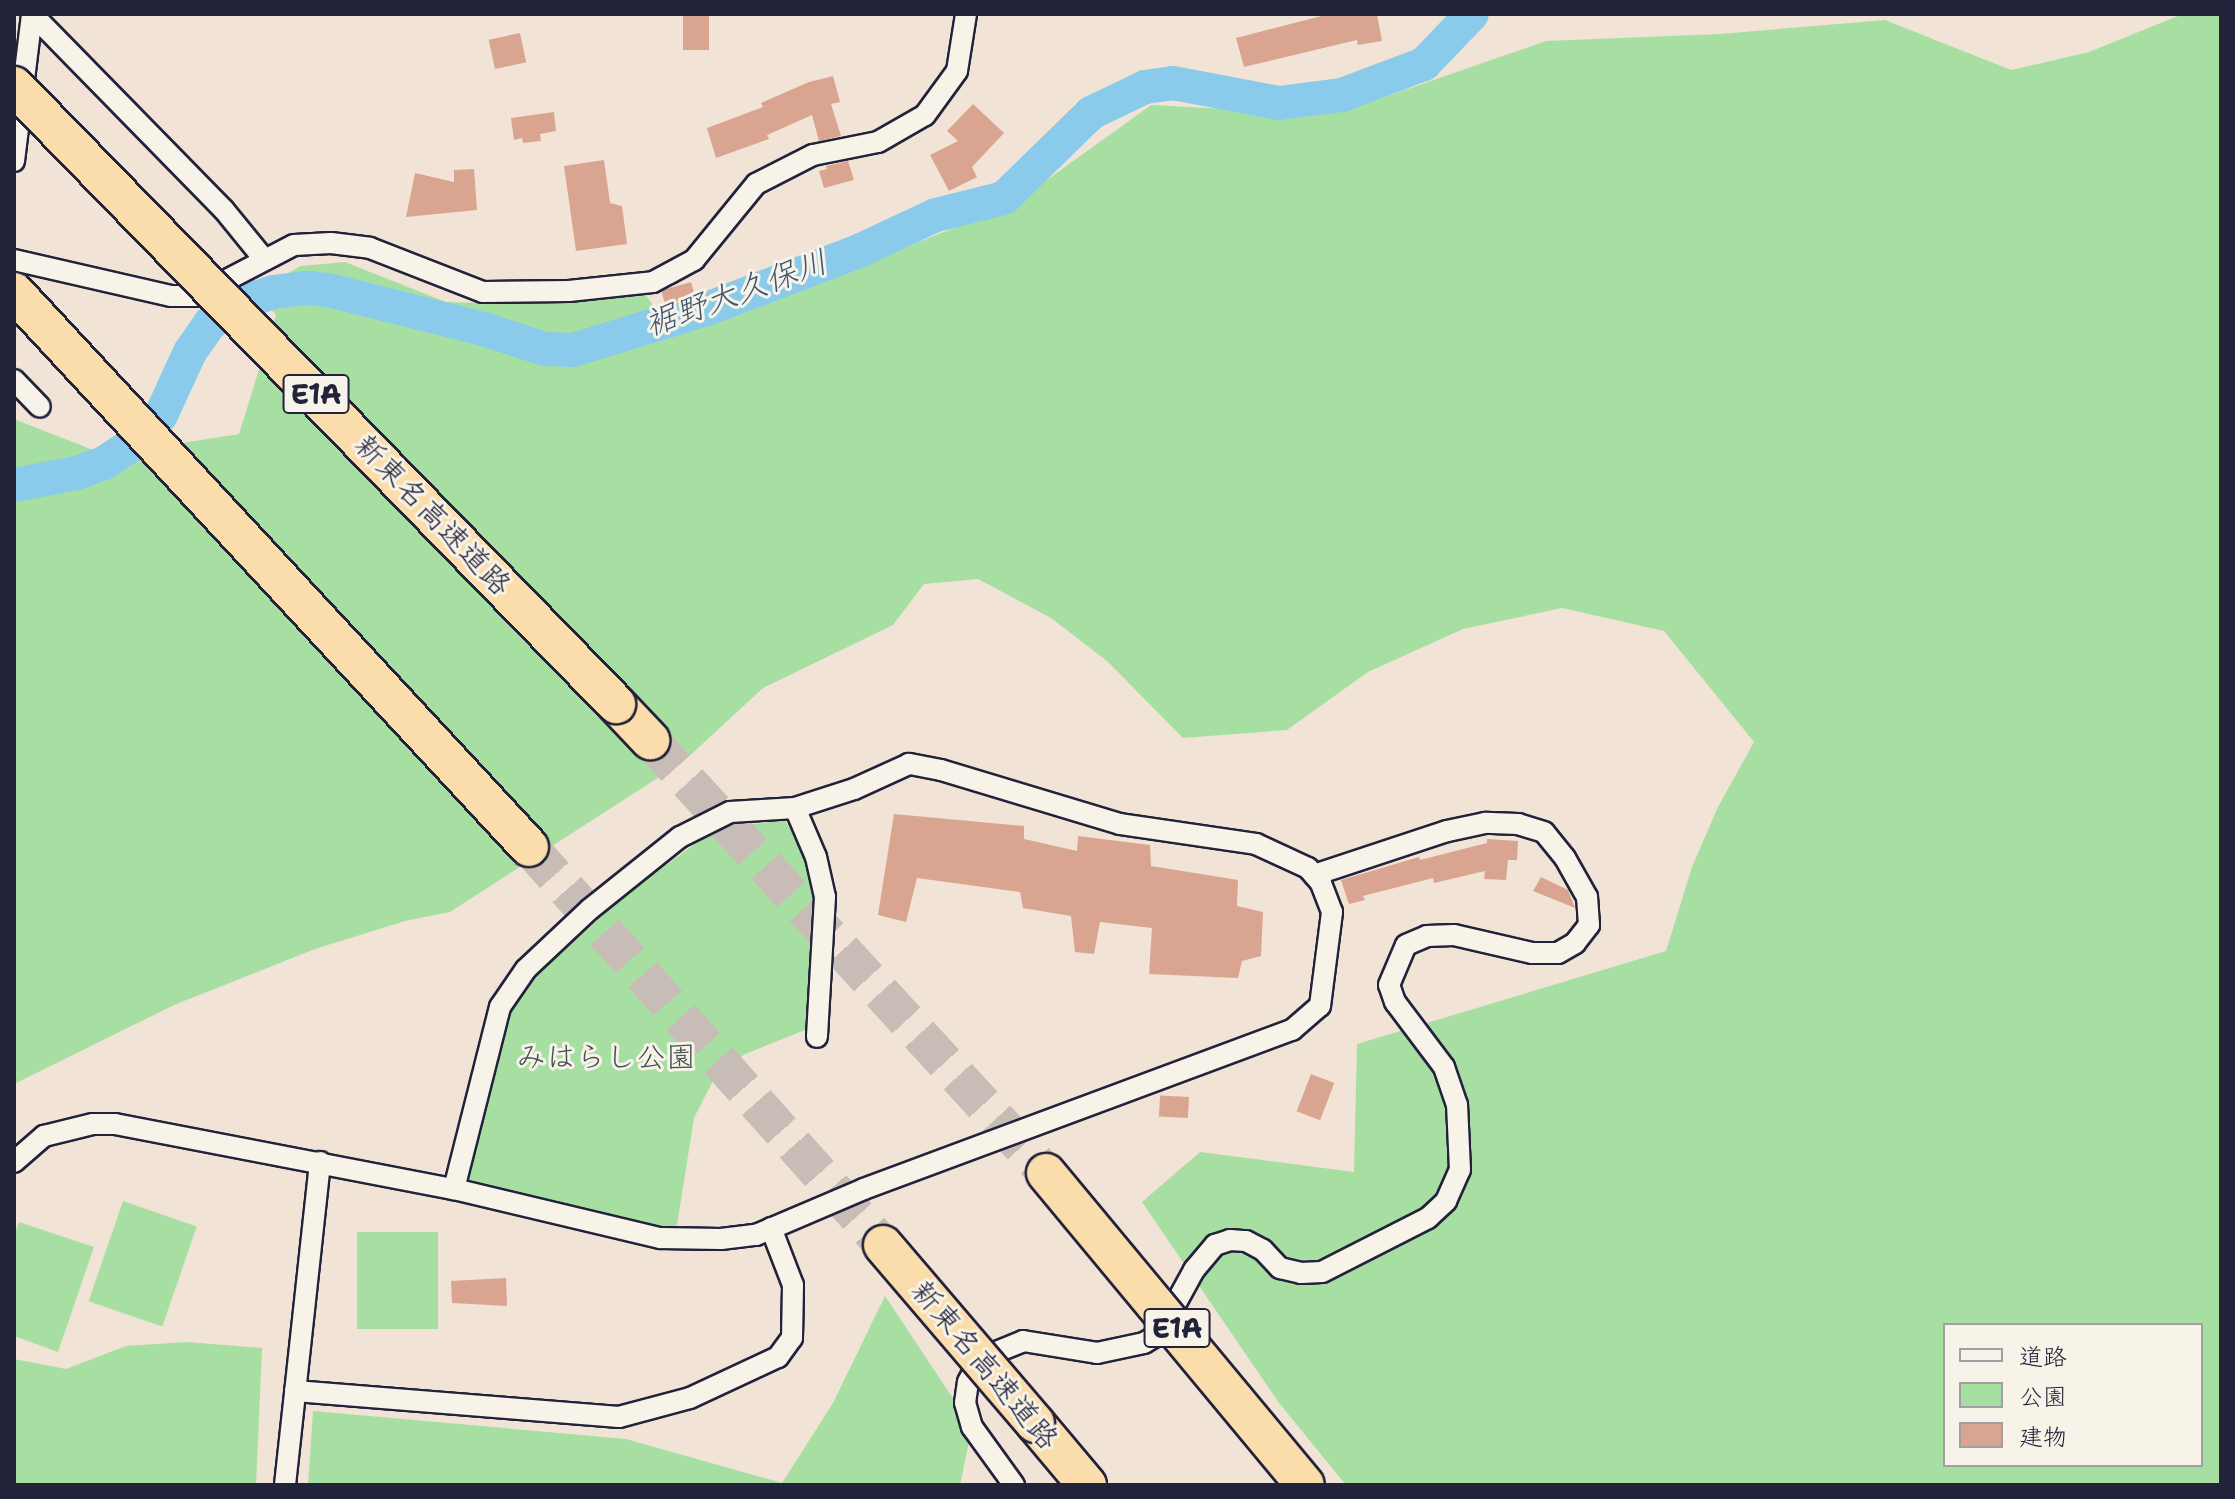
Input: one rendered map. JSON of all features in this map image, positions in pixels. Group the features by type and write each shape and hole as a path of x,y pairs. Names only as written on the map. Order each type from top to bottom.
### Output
{"highway":[{"name":"新東名高速道路","path":"14,86 650,740"},
{"path":"14,292 529,847"},
{"name":"E1A","path":"1046,1173 1305,1485"},
{"name":"新東名高速道路","path":"883,1245 1087,1485"}],"street":[{"path":"14,161 32,14"},
{"path":"32,14 224,210 264,259"},
{"path":"14,260 171,296 196,296 294,245 331,243 370,248 483,292 519,294 653,282 694,260 756,184 813,155 878,142 925,115 957,71 966,14"},
{"path":"14,380 40,407"},
{"path":"14,1162 44,1136 93,1124 115,1124 454,1189 660,1238 721,1239 756,1235 864,1189 1292,1030 1320,1006 1332,912 1321,883 1308,868 1256,844 1120,824 909,764 854,789 795,808 730,812 680,837 590,909 526,969 500,1007 454,1189"},
{"path":"795,808 816,857 825,897 817,1037"},
{"path":"1014,1485 972,1427 965,1403 968,1382 976,1367 989,1355 1023,1341 1097,1353 1144,1343 1159,1334 1194,1270 1215,1245 1230,1240 1246,1241 1263,1250 1280,1268 1301,1273 1322,1272 1428,1218 1446,1201 1460,1170 1457,1105 1444,1067 1395,1002 1389,985 1406,945 1427,936 1454,935 1532,953 1558,953 1575,943 1589,925 1587,897 1565,858 1544,832 1518,824 1485,823 1447,831 1314,875"},
{"path":"285,1485 320,1162"},
{"path":"295,1391 619,1417 690,1398 778,1357 792,1338 793,1285 771,1228"}],"green space":[{"path":"2183,14 2221,14 2221,1485 1346,1485 1279,1403 1142,1202 1200,1152 1354,1172 1357,1044 1666,951 1692,867 1718,807 1754,742 1664,631 1562,608 1463,629 1368,672 1287,730 1183,738 1107,661 1051,618 978,579 924,584 893,625 763,688 684,761 450,912 405,921 315,949 174,1005 14,1084 14,419 106,455 239,434 276,315 256,291 301,266 345,262 446,302 534,304 645,294 668,327 833,277 1015,203 1151,105 1303,113 1376,100 1546,41 1720,34 1885,20 2011,70 2089,52"},
{"name":"みはらし公園","path":"785,820 813,871 817,900 805,1030 745,1054 717,1073 694,1118 677,1225 659,1233 473,1187 463,1173 511,1006 536,976 624,896 715,829"},
{"path":"123,1201 197,1226 162,1327 88,1301"},
{"path":"19,1222 94,1247 58,1352 14,1336 14,1236"},
{"path":"357,1232 438,1232 438,1329 357,1329"},
{"path":"885,1296 972,1427 960,1485 308,1485 313,1411 626,1439 782,1483 833,1403"},
{"path":"187,1342 262,1348 256,1485 14,1485 14,1359 66,1369 126,1346"}],"building":[{"path":"683,14 709,14 709,50 683,50"},
{"path":"1329,14 1377,14 1382,41 1358,45 1357,40 1244,67 1236,38"},
{"path":"520,33 526,62 495,69 489,40"},
{"path":"833,76 840,102 831,104 841,136 819,141 812,115 767,135 769,139 716,158 707,128 763,107 761,103 809,82"},
{"path":"973,104 1004,133 972,167 977,177 949,191 930,155 958,141 947,131"},
{"path":"554,112 556,131 540,134 541,141 523,143 522,138 514,140 511,118"},
{"path":"604,160 610,203 622,206 627,244 576,251 564,166"},
{"path":"848,161 854,180 824,188 819,171 827,169 826,166"},
{"path":"474,169 477,210 406,217 415,173 454,182 454,170"},
{"path":"691,282 696,299 666,308 661,291"},
{"path":"894,814 1024,826 1024,839 1077,851 1078,836 1150,845 1151,866 1238,880 1237,906 1263,912 1261,956 1242,961 1238,978 1149,974 1152,928 1100,922 1094,954 1075,952 1071,916 1023,908 1020,892 917,878 906,922 878,915"},
{"path":"1487,839 1518,841 1517,860 1508,860 1506,880 1484,879 1485,871 1434,883 1433,878 1363,896 1365,900 1349,904 1341,880 1419,857 1420,860 1487,843"},
{"path":"1541,877 1568,890 1575,908 1533,891"},
{"path":"1311,1074 1334,1083 1320,1120 1297,1111"},
{"path":"1160,1095 1189,1097 1188,1118 1159,1116"},
{"path":"506,1278 507,1306 452,1303 451,1281"}],"waterway":[{"name":"裾野大久保川","path":"14,485 77,473 104,463 145,436 161,415 190,352 210,323 249,300 273,292 308,288 328,290 483,329 545,349 573,350 707,309 859,251 936,215 1004,198 1091,113 1145,87 1173,83 1279,103 1342,95 1424,64 1472,14"}],"tunnel":[{"path":"650,740 1046,1173"},
{"path":"529,847 883,1245"}]}
